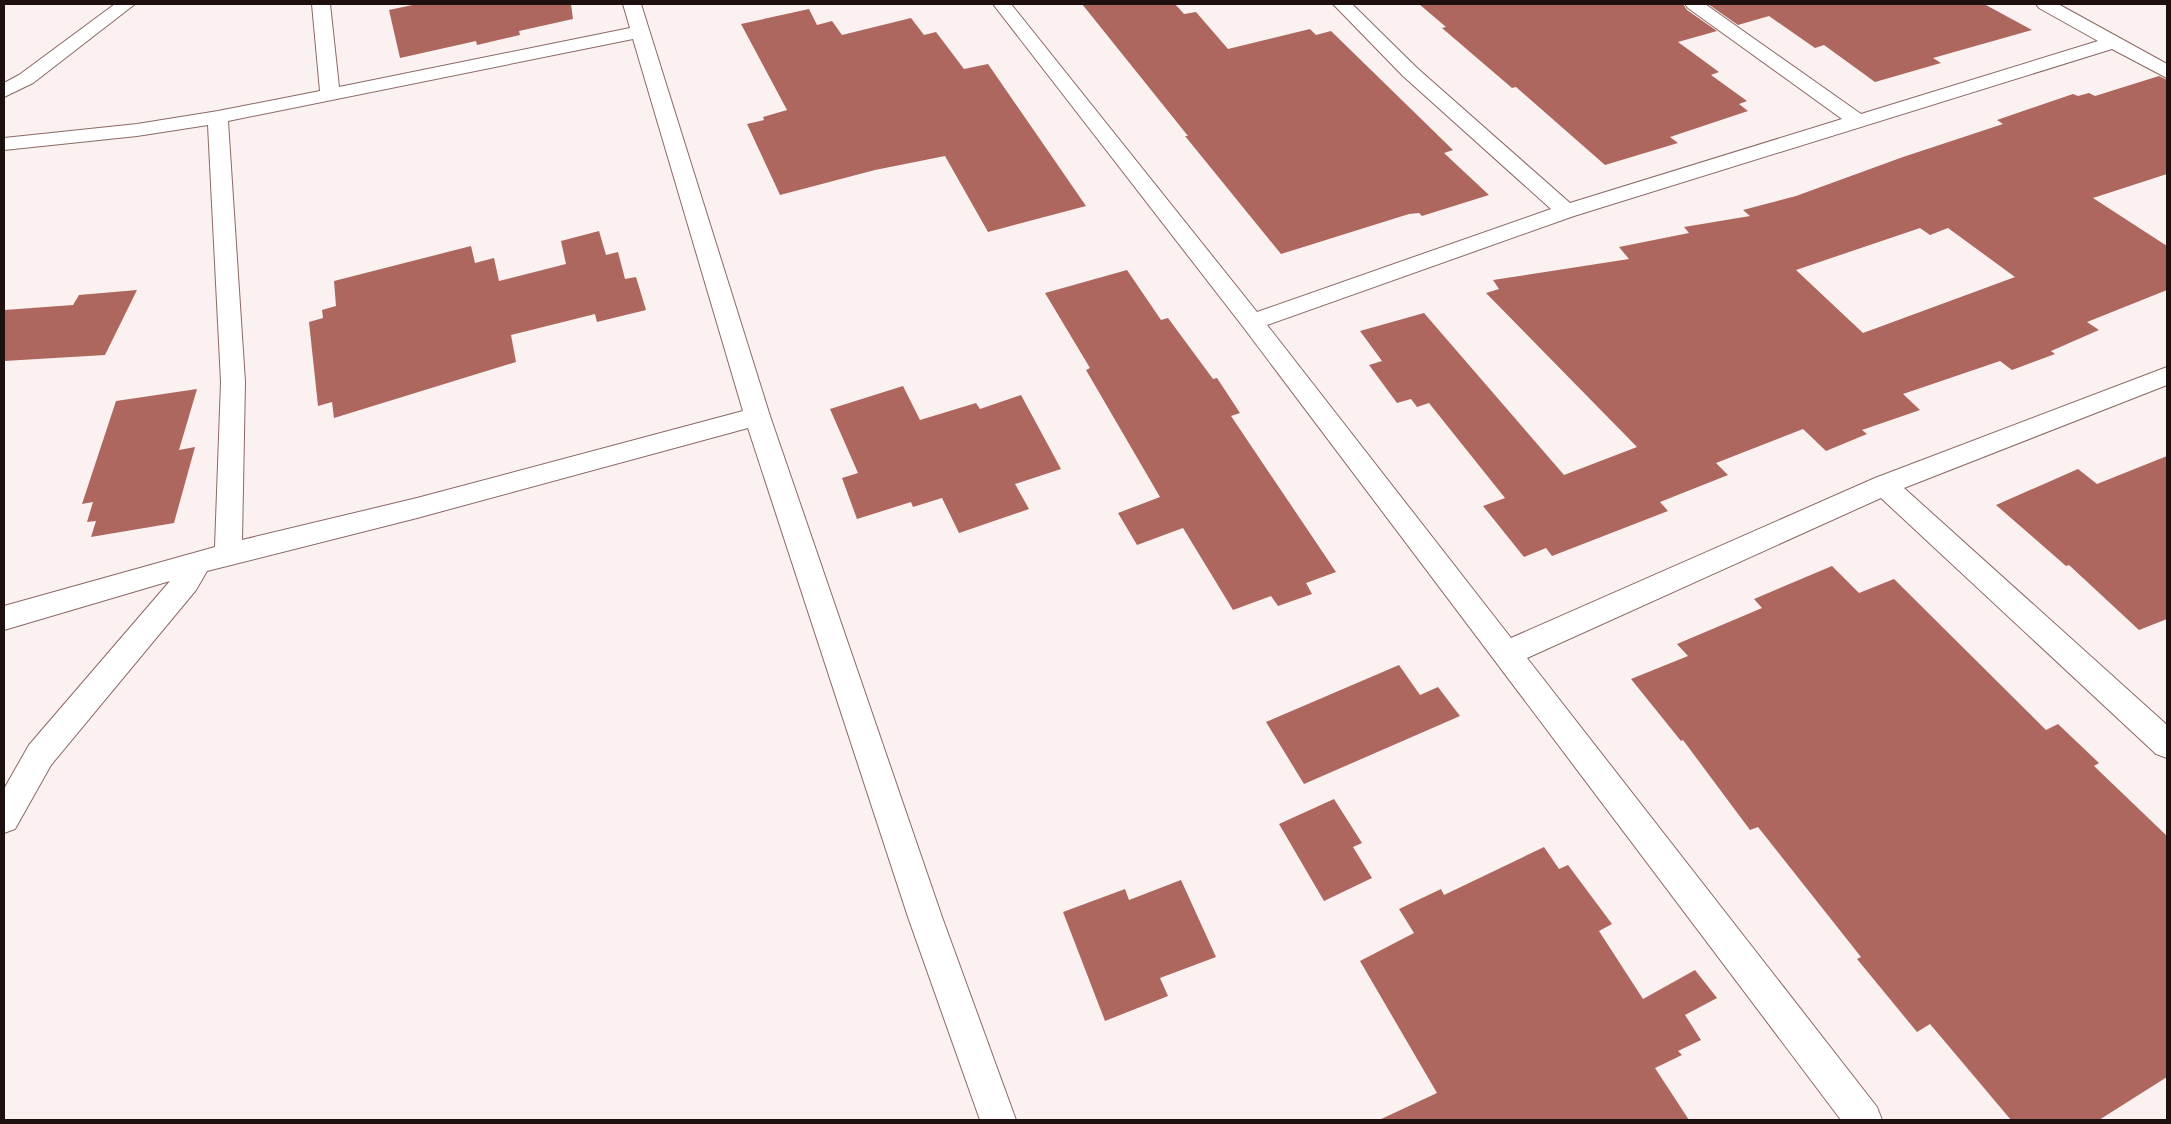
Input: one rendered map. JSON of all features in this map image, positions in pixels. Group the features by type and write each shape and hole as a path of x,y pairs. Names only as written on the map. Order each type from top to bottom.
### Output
{"street":[{"path":"4,92 26,79 126,4"},
{"path":"321,4 330,94"},
{"path":"632,4 757,416 925,918 998,1120"},
{"path":"1002,4 1252,322 1864,1120"},
{"path":"1342,4 1410,72 1566,211"},
{"path":"1694,4 1859,122"},
{"path":"2045,4 2167,72"},
{"path":"4,144 137,130 218,117 639,32"},
{"path":"1252,322 1566,211 2115,42"},
{"path":"218,117 233,382 228,554"},
{"path":"1505,654 1884,485 2167,376"},
{"path":"4,618 198,562 417,508 757,416"},
{"path":"1884,485 2167,744"},
{"path":"4,818 40,755 186,582 198,562"}],"building":[{"path":"417,4 571,4 573,19 519,31 520,35 477,45 476,41 400,58 389,10"},
{"path":"1082,4 1175,4 1184,14 1196,12 1228,49 1310,29 1316,35 1331,31 1453,150 1444,153 1489,195 1422,216 1419,213 1409,214 1281,254 1185,136 1188,136"},
{"path":"1419,4 1683,4 1687,10 1717,31 1678,42 1719,72 1711,75 1747,101 1739,104 1748,111 1670,137 1678,143 1605,165 1516,87 1512,88 1442,28 1446,27"},
{"path":"1708,4 1984,4 2032,30 1933,58 1941,63 1875,82 1824,45 1815,48 1769,16 1738,25"},
{"path":"809,9 817,25 832,21 842,35 911,18 924,35 936,32 964,69 988,64 1086,206 988,232 945,156 875,170 780,195 747,124 764,120 763,117 787,110 741,24"},
{"path":"2159,76 2167,80 2167,174 2093,198 2167,246 2167,290 2087,322 2099,330 2051,351 2055,354 2012,370 2000,361 1903,394 1920,410 1862,430 1867,434 1826,451 1803,429 1716,463 1728,475 1660,502 1668,511 1552,556 1546,548 1524,557 1483,506 1505,498 1429,403 1417,407 1411,399 1397,403 1369,365 1382,361 1360,331 1424,313 1564,475 1637,447 1486,293 1499,289 1493,280 1629,259 1619,247 1689,233 1684,227 1750,216 1743,210 1796,196 1903,157 2003,124 1997,120 2073,94 2078,96 2089,93 2095,96","holes":["1920,228 1930,235 1948,228 2015,277 1863,333 1796,270"]},
{"path":"599,231 606,255 618,252 625,279 636,277 646,310 597,322 595,314 511,335 516,362 334,418 332,402 318,406 309,322 323,318 322,310 336,306 334,281 471,246 475,263 494,258 499,281 566,264 561,241"},
{"path":"1127,270 1161,320 1168,318 1213,379 1217,378 1240,413 1231,416 1336,572 1306,583 1312,594 1278,606 1271,596 1233,610 1183,528 1137,545 1118,513 1160,497 1086,370 1090,368 1045,293"},
{"path":"137,290 105,355 4,361 4,310 73,305 79,295"},
{"path":"903,386 920,420 976,403 980,409 1021,395 1061,469 1015,484 1029,509 959,533 942,498 913,507 911,502 857,519 842,478 858,473 830,409"},
{"path":"197,389 179,450 195,447 174,523 91,537 96,521 87,522 93,502 82,504 116,401"},
{"path":"2167,456 2167,619 2139,630 2069,565 2066,566 1996,505 2078,469 2097,484"},
{"path":"1832,566 1859,593 1894,579 2046,730 2058,724 2099,763 2094,766 2167,836 2167,1077 2099,1120 2011,1120 1930,1024 1917,1032 1857,959 1861,957 1758,827 1750,830 1683,740 1681,741 1631,679 1688,656 1677,644 1762,608 1754,599"},
{"path":"1399,665 1420,695 1438,687 1460,716 1304,784 1266,722"},
{"path":"1334,799 1362,843 1353,847 1372,878 1324,901 1279,824"},
{"path":"1544,847 1559,869 1568,865 1612,924 1599,931 1643,999 1695,970 1717,998 1685,1015 1701,1040 1678,1051 1682,1055 1655,1068 1689,1120 1379,1120 1437,1093 1360,961 1414,933 1399,909 1441,889 1444,895"},
{"path":"1181,880 1216,957 1160,978 1168,996 1105,1021 1063,912 1125,889 1129,900"}]}
